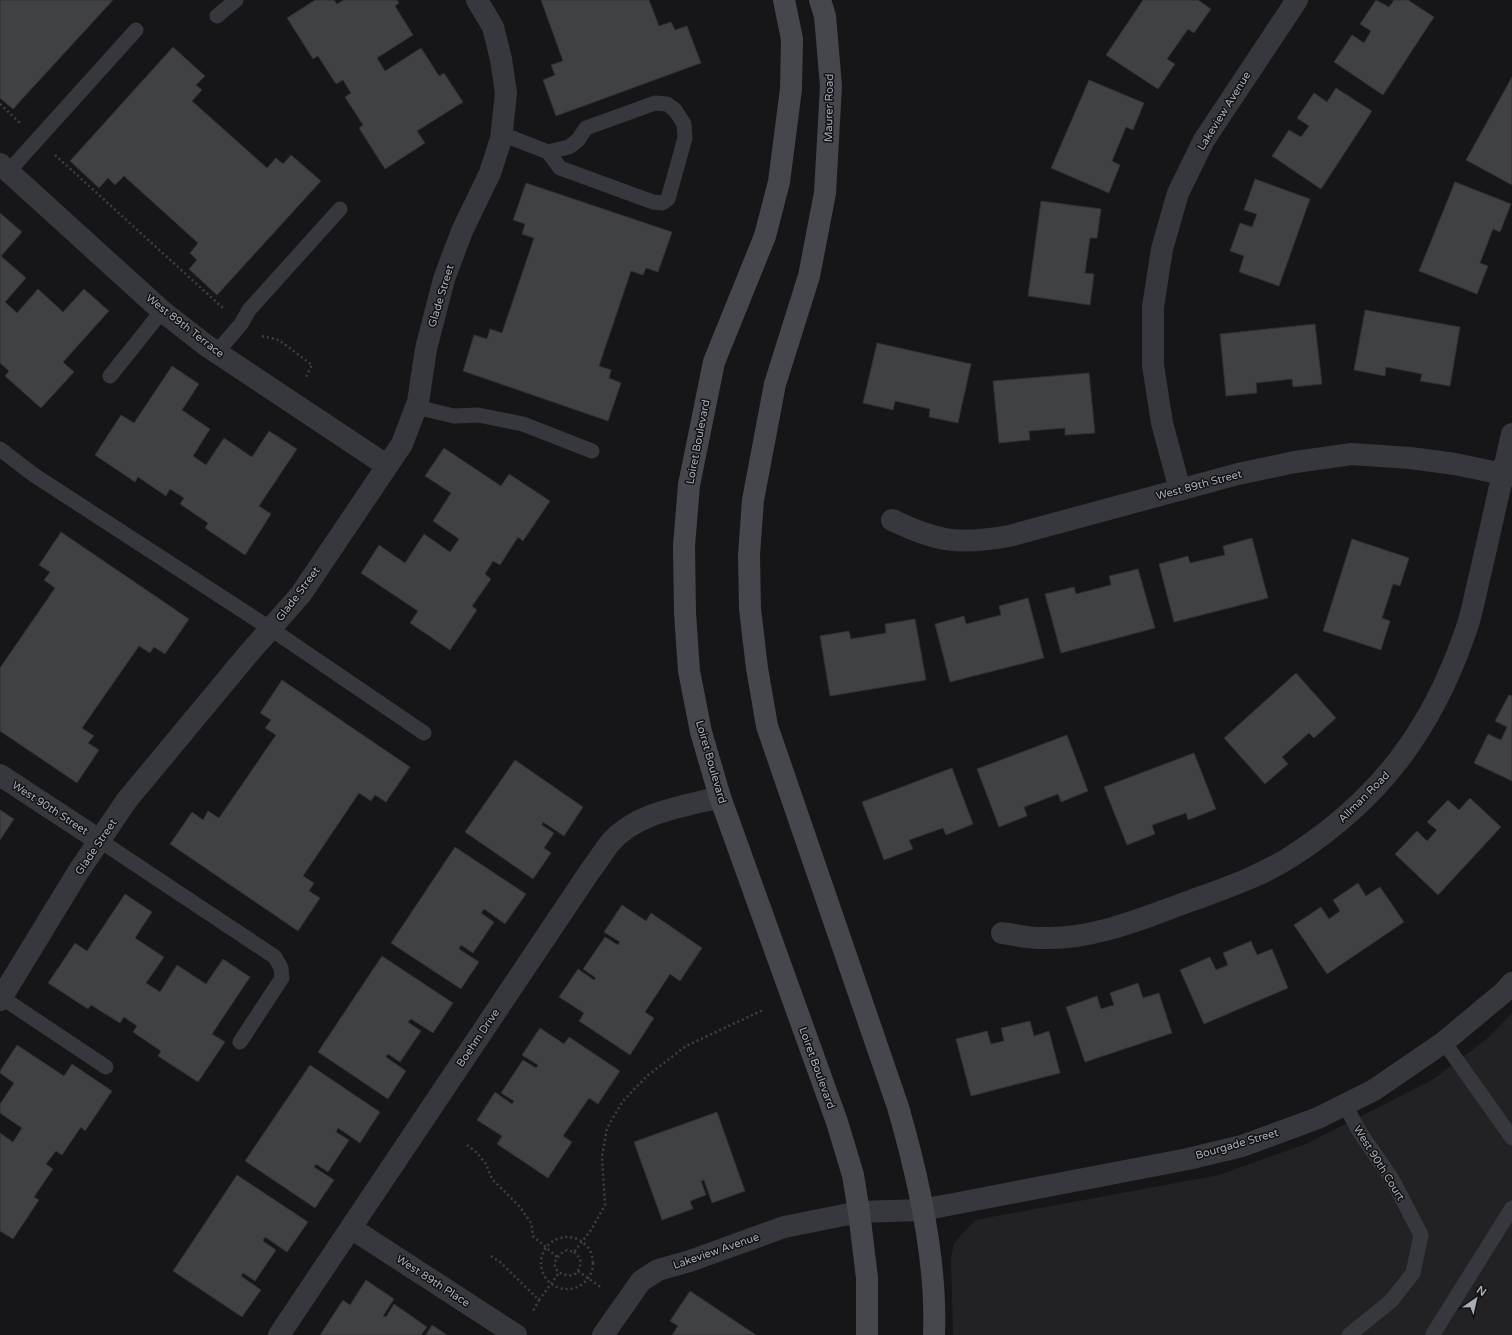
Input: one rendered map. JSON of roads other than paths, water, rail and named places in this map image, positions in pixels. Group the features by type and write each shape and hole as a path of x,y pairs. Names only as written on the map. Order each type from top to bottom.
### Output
{"street":[{"path":"477,0 493,27 501,59 506,93 502,137"},
{"name":"Loiret Boulevard","path":"784,0 792,39 791,89 779,182 765,236 714,362 689,485 684,546 685,613 689,671 701,732 720,797 837,1122 853,1175 867,1278 868,1335"},
{"name":"Maurer Road","path":"820,0 824,16 831,86 825,193 809,276 775,384 753,500 749,555 750,609 757,668 767,726 898,1107 913,1160 922,1210"},
{"name":"Lakeview Avenue","path":"1180,490 1162,423 1153,365 1153,307 1162,249 1178,193 1204,140 1297,0"},
{"name":"Glade Street","path":"1,998 99,840 127,800 301,594 402,444 416,407 432,321 444,279 462,231 490,173 502,137"},
{"name":"West 89th Terrace","path":"4,168 162,311 217,352 386,466"},
{"name":"Allman Road","path":"1002,933 1042,938 1071,936 1100,931 1128,923 1238,884 1290,857 1338,823 1380,783 1399,760 1432,712 1445,686 1466,631 1508,475 1512,434"},
{"name":"West 89th Street","path":"892,520 927,535 951,541 980,541 1009,536 1238,474 1295,462 1352,454 1410,458 1508,475"},
{"name":"West 90th Street","path":"0,775 99,840"},
{"name":"Boehm Drive","path":"279,1335 611,842 637,822 668,810 720,797"},
{"name":"Bourgade Street","path":"859,1212 922,1210 1188,1159 1228,1149 1318,1118 1374,1090 1444,1042 1504,992 1512,983"},
{"path":"922,1210 931,1270 934,1335"},
{"name":"Lakeview Avenue","path":"603,1335 641,1281 658,1270 784,1227 859,1212"},
{"name":"West 89th Place","path":"351,1228 516,1335"}],"lane":[{"path":"217,16 236,0"},
{"path":"4,168 39,140 136,30"},
{"path":"502,137 548,152 569,147 578,140 586,128 655,103 667,104 675,110 684,124 685,138 668,199 662,203 653,202 560,168 548,152"},
{"path":"217,352 241,324 249,310 340,209"},
{"path":"110,376 162,311"},
{"path":"416,407 454,416 478,415 524,424 592,451"},
{"path":"0,450 34,475 271,630 424,733"},
{"path":"99,840 275,958 281,968 282,978 240,1042"},
{"path":"1,998 106,1066"},
{"path":"1444,1042 1512,1138"},
{"name":"West 90th Court","path":"1344,1105 1359,1131 1398,1190 1421,1235 1413,1273 1391,1301 1349,1335"},
{"path":"1433,1334 1512,1208"}]}
